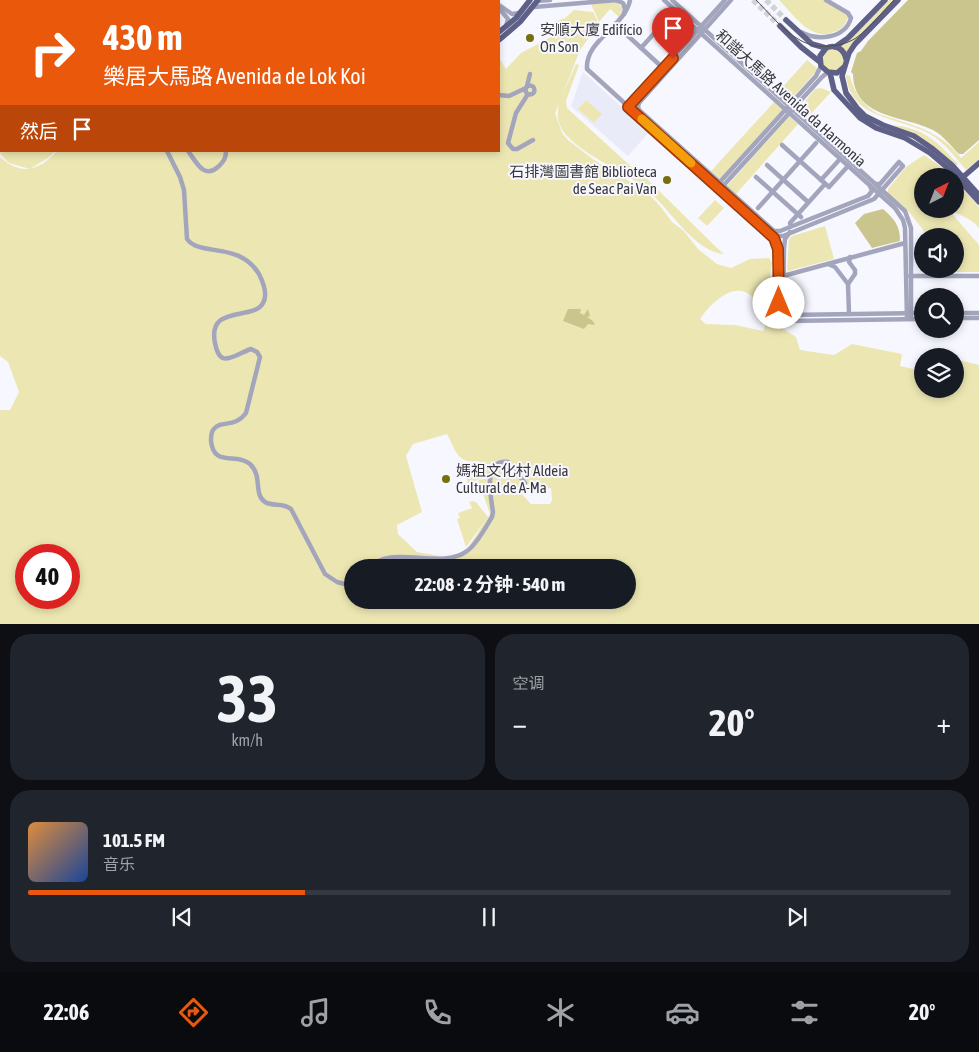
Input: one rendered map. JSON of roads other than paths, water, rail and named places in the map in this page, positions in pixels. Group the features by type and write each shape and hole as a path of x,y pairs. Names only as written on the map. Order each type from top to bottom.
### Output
{"main road":[{"path":"786,20 812,44 826,48 835,47 848,38 886,0"},
{"path":"898,0 849,52 842,82 846,93 857,108 876,122 908,134 927,144 954,168"},
{"path":"500,31 533,2"},
{"path":"500,39 516,26 533,2"},
{"path":"780,26 829,73 834,90 860,118 876,128 906,138 930,152 950,170 979,202"},
{"path":"835,47 842,50 846,63"},
{"path":"820,64 821,53 826,48"},
{"path":"829,73 837,73 846,63"},
{"path":"964,176 979,163"},
{"path":"964,178 979,195"}],"street":[{"path":"533,2 550,0"},
{"path":"533,2 544,5 616,0 623,4 625,9 623,15"},
{"path":"630,0 629,6 623,15 594,47 587,69 630,109 773,230 780,231 868,196 872,191 869,185"},
{"name":"和諧大馬路 Avenida da Harmonia","path":"664,0 701,30"},
{"name":"和諧大馬路 Avenida da Harmonia","path":"672,0 701,30 876,184 886,200 896,208 903,220 909,316"},
{"path":"630,109 639,103 725,0"},
{"path":"630,109 663,68 731,0"},
{"path":"794,27 810,36 825,37 836,34 848,26 851,18 848,12 826,0"},
{"path":"533,2 544,5"},
{"path":"500,7 512,14 520,12"},
{"path":"500,7 508,19 506,27"},
{"path":"641,48 675,10"},
{"path":"615,24 663,68"},
{"path":"720,186 789,109 818,73 820,64"},
{"path":"789,109 829,73"},
{"path":"528,94 526,92 530,74"},
{"path":"500,95 509,96 532,86 533,93 528,94 516,113 508,143 513,149 518,149 533,140"},
{"path":"639,103 639,110 720,186 771,236 778,246 778,313 784,320 914,315"},
{"name":"和諧大馬路 Avenida da Harmonia","path":"789,109 869,185 881,191 905,211 911,223 909,316"},
{"path":"758,208 816,143"},
{"path":"782,144 829,187 848,166"},
{"path":"167,152 184,190 186,239 195,246 228,251 244,259 258,273 264,289 265,300 262,306 226,317 215,329 214,340 217,354 220,358 225,359 251,349 257,352 260,357 246,413 241,420 220,425 213,430 211,438 213,450 222,458 243,461 249,464 258,478 261,498 268,504 283,504 291,509 325,574 337,582 344,584"},
{"path":"189,152 203,170 208,172 214,170 224,161 226,152"},
{"path":"791,226 790,223 799,216 840,158"},
{"path":"872,200 903,166 899,162 880,184 876,184"},
{"path":"767,165 808,202"},
{"path":"756,177 799,216"},
{"path":"771,236 779,237 872,200 886,200"},
{"path":"790,232 784,241 784,309 787,315 849,314 914,317"},
{"path":"783,276 905,243"},
{"path":"848,284 855,274 855,270 849,262 850,257"},
{"path":"828,264 836,267 848,284 849,314"},
{"path":"910,276 979,276"},
{"path":"964,313 979,313"},
{"path":"964,318 979,318"},
{"path":"388,559 446,559 464,553 471,548 492,517 489,482 492,470 498,463 508,462 525,483"}],"tunnel":[{"path":"753,0 780,26"},
{"path":"766,0 786,20"}],"tram line":[{"path":"756,0 789,33 808,44 819,46 841,44 856,38 894,0"}],"place":[{"name":"安順大廈 Edifício On Son","path":"530,38"},
{"name":"石排灣圖書館 Biblioteca de Seac Pai Van","path":"667,180"},
{"name":"媽祖文化村 Aldeia Cultural de A-Ma","path":"446,479"}]}
